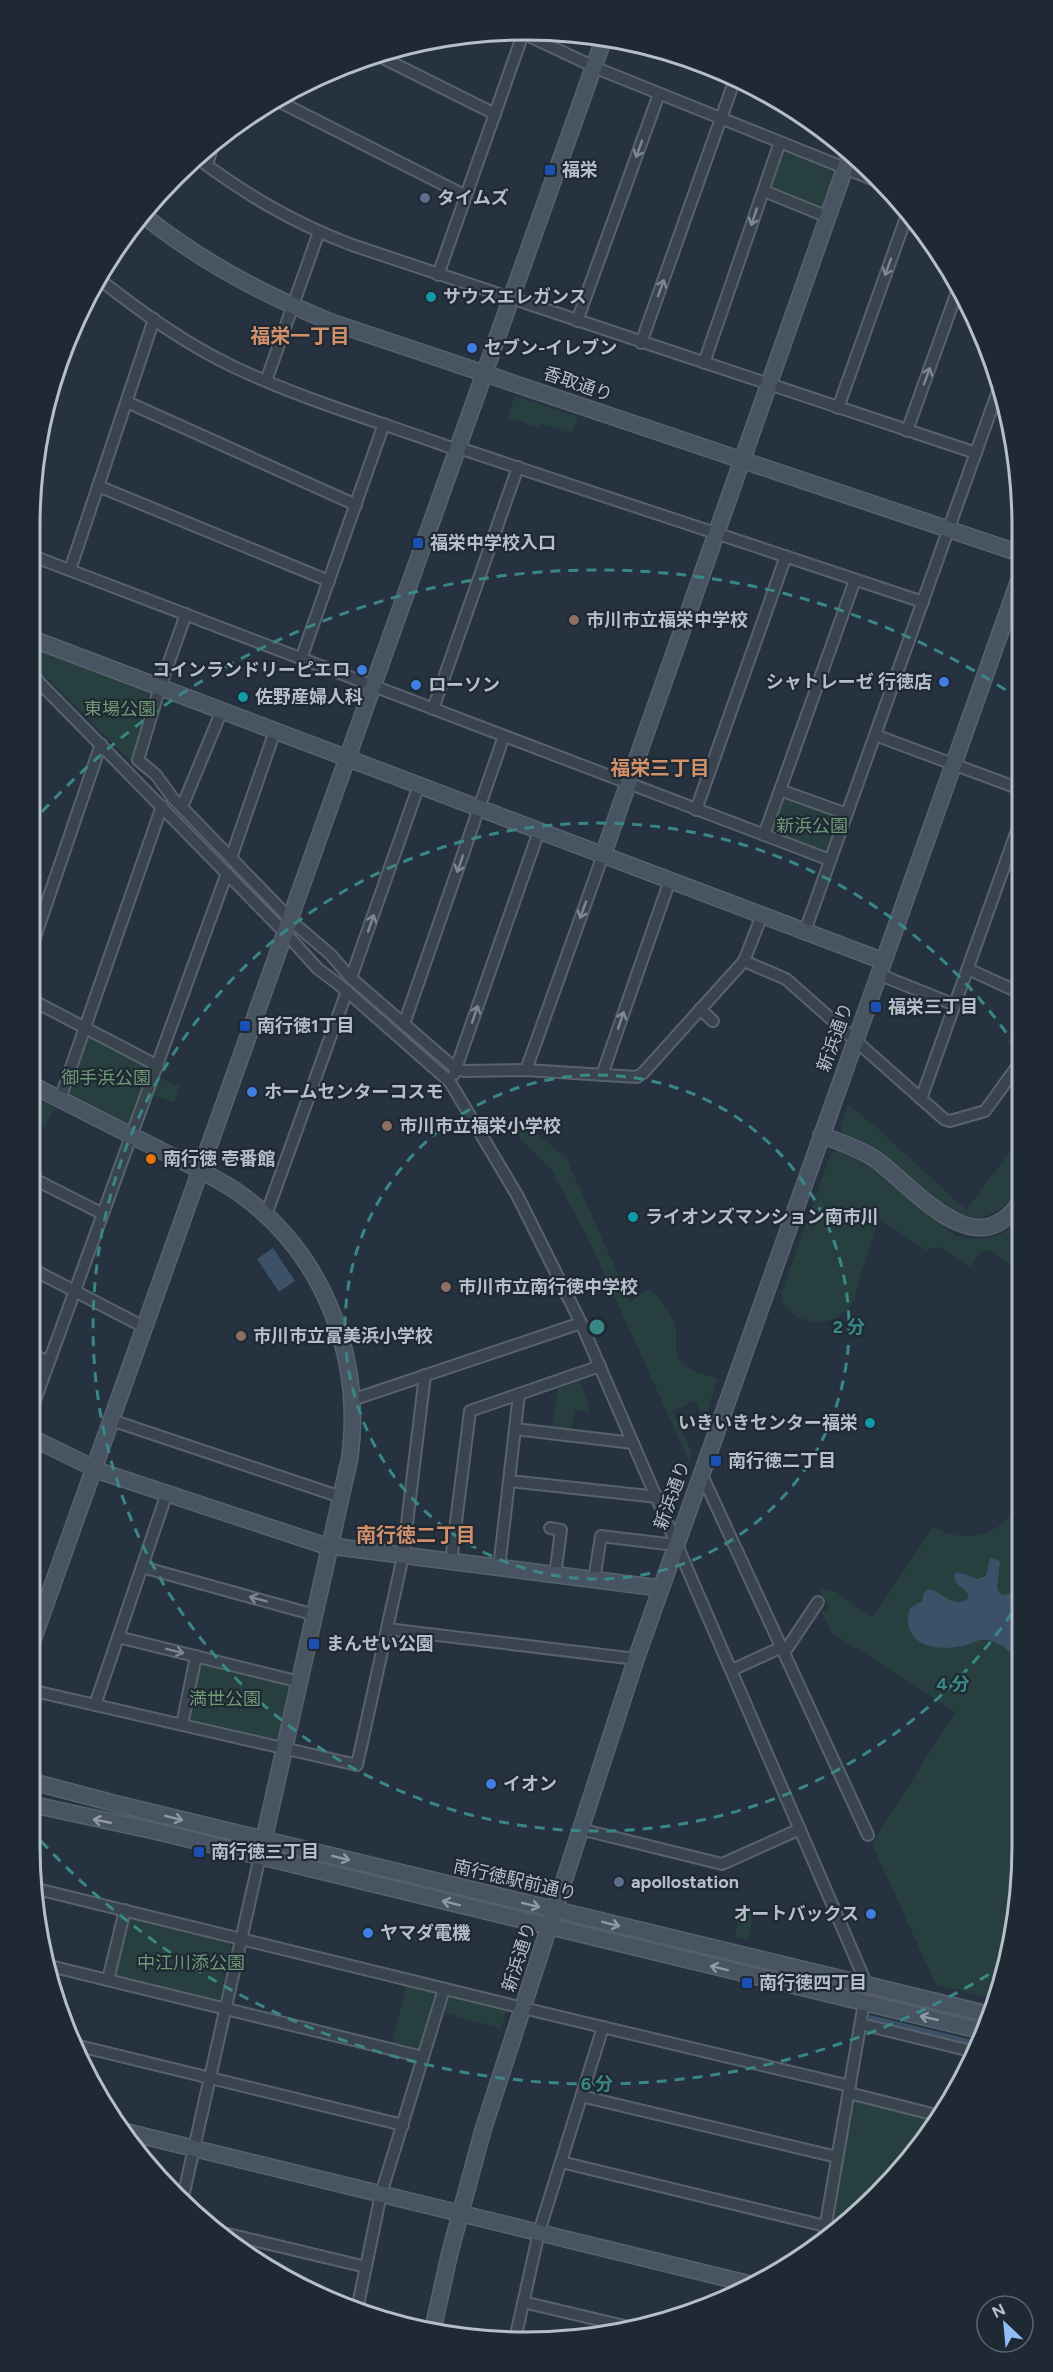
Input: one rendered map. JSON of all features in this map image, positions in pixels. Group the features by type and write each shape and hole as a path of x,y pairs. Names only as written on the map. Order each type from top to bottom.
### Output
{"street":[{"path":"438,276 495,114 517,41"},
{"path":"538,41 593,67 780,142 846,161"},
{"path":"40,1620 600,47"},
{"path":"387,61 495,114"},
{"path":"641,343 732,87"},
{"path":"576,321 659,94"},
{"path":"286,105 466,195"},
{"path":"704,363 780,142"},
{"path":"207,165 209,159"},
{"path":"526,1070 848,162"},
{"path":"204,163 252,198 319,232 438,276 976,453"},
{"path":"764,191 828,217"},
{"name":"香取通り","path":"150,220 207,260 292,306 331,322 1012,551"},
{"path":"838,408 905,222"},
{"path":"266,381 319,232"},
{"path":"106,284 154,319 212,355 266,381 384,424 923,602"},
{"path":"908,431 955,298"},
{"path":"70,570 154,319"},
{"path":"805,932 995,399"},
{"path":"127,402 356,504"},
{"path":"301,659 384,424"},
{"path":"433,709 518,467"},
{"path":"98,486 329,581"},
{"path":"696,810 786,556"},
{"path":"40,559 830,860"},
{"path":"764,835 855,579"},
{"name":"新浜通り","path":"434,2322 460,2213 483,2130 636,1659 1012,599"},
{"path":"186,614 160,687 138,760 156,775 182,807 231,858 287,925 310,962 347,991 450,1082 517,1195 581,1323 867,1985"},
{"path":"40,642 805,932 955,1005"},
{"path":"40,682 226,873 287,925 330,954 351,978 456,1069 464,1071 526,1070 634,1077 641,1075 744,961 762,915"},
{"path":"182,807 222,710"},
{"path":"231,858 275,730"},
{"path":"875,735 1012,786"},
{"path":"404,1024 504,736"},
{"path":"40,923 101,744"},
{"path":"351,978 419,786"},
{"path":"780,790 847,814"},
{"path":"60,1099 162,806"},
{"path":"450,1082 539,831"},
{"path":"921,1099 1012,849"},
{"path":"40,1385 73,1290 158,1066 226,873"},
{"path":"602,1075 670,880"},
{"path":"744,961 786,979 944,1119 950,1121 985,1111 1012,1074"},
{"path":"968,969 1012,989"},
{"path":"266,1215 347,991"},
{"path":"40,1004 158,1066"},
{"path":"700,1009 713,1021"},
{"path":"40,1089 236,1191 266,1215 296,1248 326,1296 344,1342 352,1400 351,1444 341,1497 185,2191"},
{"path":"821,1135 854,1147 873,1158 931,1206 961,1225 983,1228 995,1225 1012,1211"},
{"path":"40,1182 103,1214"},
{"path":"40,1273 144,1327"},
{"path":"352,1400 581,1323"},
{"path":"40,1358 48,1362"},
{"path":"451,1562 470,1412 600,1366"},
{"path":"40,1692 357,1765 403,1556 425,1375"},
{"path":"499,1568 519,1394"},
{"path":"111,1420 341,1497"},
{"path":"515,1429 633,1443"},
{"path":"40,1442 94,1468 330,1546 660,1588"},
{"path":"701,1472 868,1835"},
{"path":"509,1480 657,1497"},
{"path":"95,1705 167,1493"},
{"path":"550,1528 561,1530 555,1575"},
{"path":"594,1580 601,1536 676,1543"},
{"path":"142,1567 315,1615"},
{"path":"732,1670 783,1650 819,1602"},
{"path":"387,1629 636,1659"},
{"path":"118,1637 300,1682"},
{"path":"182,1725 196,1656"},
{"name":"南行徳駅前通り","path":"40,1784 264,1840 983,2013"},
{"name":"南行徳駅前通り","path":"40,1806 260,1856 976,2030"},
{"path":"580,1829 722,1864 800,1829"},
{"path":"43,1891 603,2027 849,2090 932,2114"},
{"path":"108,1980 124,1910"},
{"path":"56,1967 423,2057"},
{"path":"359,2302 381,2194 444,1989"},
{"path":"825,2228 864,2003"},
{"path":"861,2024 967,2050"},
{"path":"517,2331 539,2232 603,2027"},
{"path":"85,2048 403,2125"},
{"path":"582,2097 837,2157"},
{"path":"136,2134 740,2282"},
{"path":"561,2162 823,2230"},
{"path":"238,2236 366,2267"},
{"path":"523,2302 613,2323"}],"green space":[{"path":"787,150 834,169 835,173 824,207 819,209 772,190 770,186 782,152"},
{"path":"515,396 578,417 573,431 569,433 540,424 539,428 507,417"},
{"name":"東場公園","path":"40,650 152,692 133,763 40,671"},
{"name":"新浜公園","path":"786,796 837,814 840,818 828,850 824,852 774,833 771,827 782,797"},
{"name":"御手浜公園","path":"91,1036 149,1067 151,1072 133,1126 66,1092 85,1039"},
{"path":"159,1078 180,1087 174,1103 152,1094"},
{"path":"43,1101 55,1108 45,1126 40,1124 40,1107"},
{"path":"848,1105 874,1125 966,1210 1012,1149 1012,1200 1002,1208 982,1217 974,1218 952,1213 887,1160 844,1136 840,1129"},
{"path":"518,1129 535,1132 566,1158 630,1301 650,1289 673,1319 679,1360 690,1369 718,1379 704,1420 695,1401 673,1411 692,1452 689,1461 589,1240 551,1169 515,1133"},
{"path":"840,1150 869,1164 954,1235 982,1239 999,1235 1012,1227 1012,1266 989,1250 979,1253 971,1267 940,1247 926,1250 879,1219 854,1299 847,1311 834,1319 818,1322 797,1316 785,1306 782,1291 831,1153"},
{"path":"579,1378 591,1412 575,1410 571,1431 552,1428 558,1386"},
{"path":"1012,1515 1011,1877 1003,1940 988,1997 936,1985 872,1844 955,1712 831,1632 822,1612 829,1608 819,1589 836,1592 873,1617 933,1527 946,1533 971,1536 983,1534"},
{"name":"満世公園","path":"202,1661 287,1684 289,1688 278,1739 273,1742 188,1722 186,1719 197,1663"},
{"path":"742,1903 746,1903 753,1916 748,1940 735,1937"},
{"name":"中江川添公園","path":"130,1916 229,1941 231,1947 220,1998 215,2000 114,1975 125,1918"},
{"path":"407,1984 435,1991 438,1996 422,2047 417,2049 392,2043"},
{"path":"452,1994 507,2009 501,2029 442,2012 447,1996"},
{"path":"856,2100 929,2118 892,2166 830,2224 852,2103"}],"water":[{"path":"273,1248 295,1281 279,1292 257,1259"},
{"path":"990,1558 1000,1562 997,1587 999,1593 1003,1595 1012,1592 1012,1654 988,1640 943,1648 933,1647 915,1638 910,1631 908,1621 910,1608 922,1601 924,1592 928,1589 933,1590 952,1601 962,1602 968,1599 968,1594 957,1583 954,1574 958,1572 977,1579 986,1576"},
{"path":"870,2015 972,2040 968,2047 868,2022"}],"place":[{"name":"福栄","path":"550,170"},
{"name":"タイムズ","path":"425,198"},
{"name":"サウスエレガンス","path":"431,297"},
{"name":"セブン-イレブン","path":"472,348"},
{"name":"福栄中学校入口","path":"418,543"},
{"name":"市川市立福栄中学校","path":"574,620"},
{"name":"コインランドリーピエロ","path":"362,670"},
{"name":"シャトレーゼ 行徳店","path":"944,682"},
{"name":"ローソン","path":"416,685"},
{"name":"佐野産婦人科","path":"243,697"},
{"name":"福栄三丁目","path":"876,1007"},
{"name":"南行徳1丁目","path":"245,1026"},
{"name":"ホームセンターコスモ","path":"252,1092"},
{"name":"市川市立福栄小学校","path":"387,1126"},
{"name":"南行徳 壱番館","path":"151,1159"},
{"name":"ライオンズマンション南市川","path":"633,1217"},
{"name":"市川市立南行徳中学校","path":"446,1287"},
{"name":"市川市立富美浜小学校","path":"241,1336"},
{"name":"いきいきセンター福栄","path":"870,1423"},
{"name":"南行徳二丁目","path":"716,1461"},
{"name":"まんせい公園","path":"314,1644"},
{"name":"イオン","path":"491,1784"},
{"name":"南行徳三丁目","path":"199,1852"},
{"name":"apollostation","path":"619,1882"},
{"name":"オートバックス","path":"871,1914"},
{"name":"ヤマダ電機","path":"368,1933"},
{"name":"南行徳四丁目","path":"747,1983"}],"district":[{"name":"福栄一丁目","path":"300,336"},
{"name":"福栄三丁目","path":"660,768"},
{"name":"南行徳二丁目","path":"416,1535"}]}
